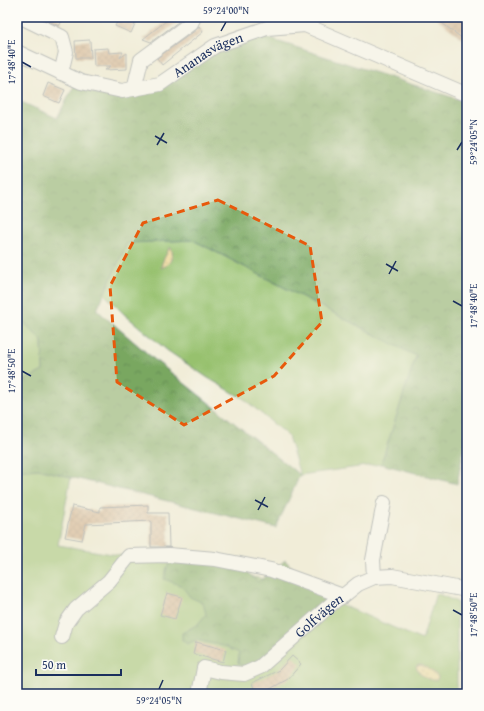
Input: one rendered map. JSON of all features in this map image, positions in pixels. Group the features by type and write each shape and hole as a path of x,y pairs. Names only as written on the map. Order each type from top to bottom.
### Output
{"street":[{"path":"21,17 62,37 66,52 61,72"},
{"path":"134,89 141,60 191,23 194,17"},
{"name":"Ananasvägen","path":"17,52 81,82 122,91 160,84 215,46 267,28 305,21 467,94"},
{"path":"374,577 373,560 384,503"},
{"path":"62,637 66,623 76,609 109,582 129,556 169,555 215,559 271,570 343,596"},
{"name":"Golfvägen","path":"199,694 204,668 221,672 244,674 260,666 336,600 358,584 374,577 392,576 467,590"}],"highlighted area":[{"path":"218,200 310,246 322,322 274,376 184,425 117,382 110,286 143,223"}],"green space":[{"path":"261,36 467,102 467,433 457,484 381,464 416,356 193,240 127,243 97,310 155,360 300,475 276,528 38,469 17,471 17,384 43,371 42,341 17,315 17,100 57,118 74,86 99,94 123,96 217,52"},
{"path":"193,240 416,356 381,464 300,475 288,436 244,399 208,378 168,351 124,314 104,294 127,243"},
{"path":"17,315 42,341 43,371 17,385"},
{"path":"38,469 71,477 58,545 294,584 422,640 436,593 457,602 457,694 17,694 17,471"},
{"path":"202,555 246,571 258,582 285,560 295,570 294,580 324,594 328,602 259,661 245,668 238,663 239,653 227,647 196,640 187,644 182,640 182,633 198,624 206,614 203,603 190,597 182,586 164,579 167,567 172,561"}],"sand":[{"path":"169,248 171,248 172,251 171,260 167,265 161,268 162,263"},
{"path":"421,665 434,673 438,677 437,680 430,680 421,675 416,666"}],"building":[{"path":"40,17 53,17 62,21 59,26"},
{"path":"120,17 138,17 131,33 115,26"},
{"path":"171,17 181,17 182,19 151,42 143,39"},
{"path":"434,17 467,17 467,42"},
{"path":"199,26 203,32 162,65 157,58 196,30"},
{"path":"90,40 91,58 76,58 75,41"},
{"path":"108,48 109,53 123,52 120,58 127,53 127,69 105,70 111,66 94,66 93,49"},
{"path":"48,83 65,90 59,103 43,96"},
{"path":"148,505 148,513 168,513 169,547 151,547 151,521 86,524 82,540 65,537 72,506 100,512 100,507"},
{"path":"167,593 182,597 175,619 160,615"},
{"path":"196,642 226,650 223,662 193,654"},
{"path":"292,656 301,664 288,679 261,694 256,694 252,683 279,670"}]}
